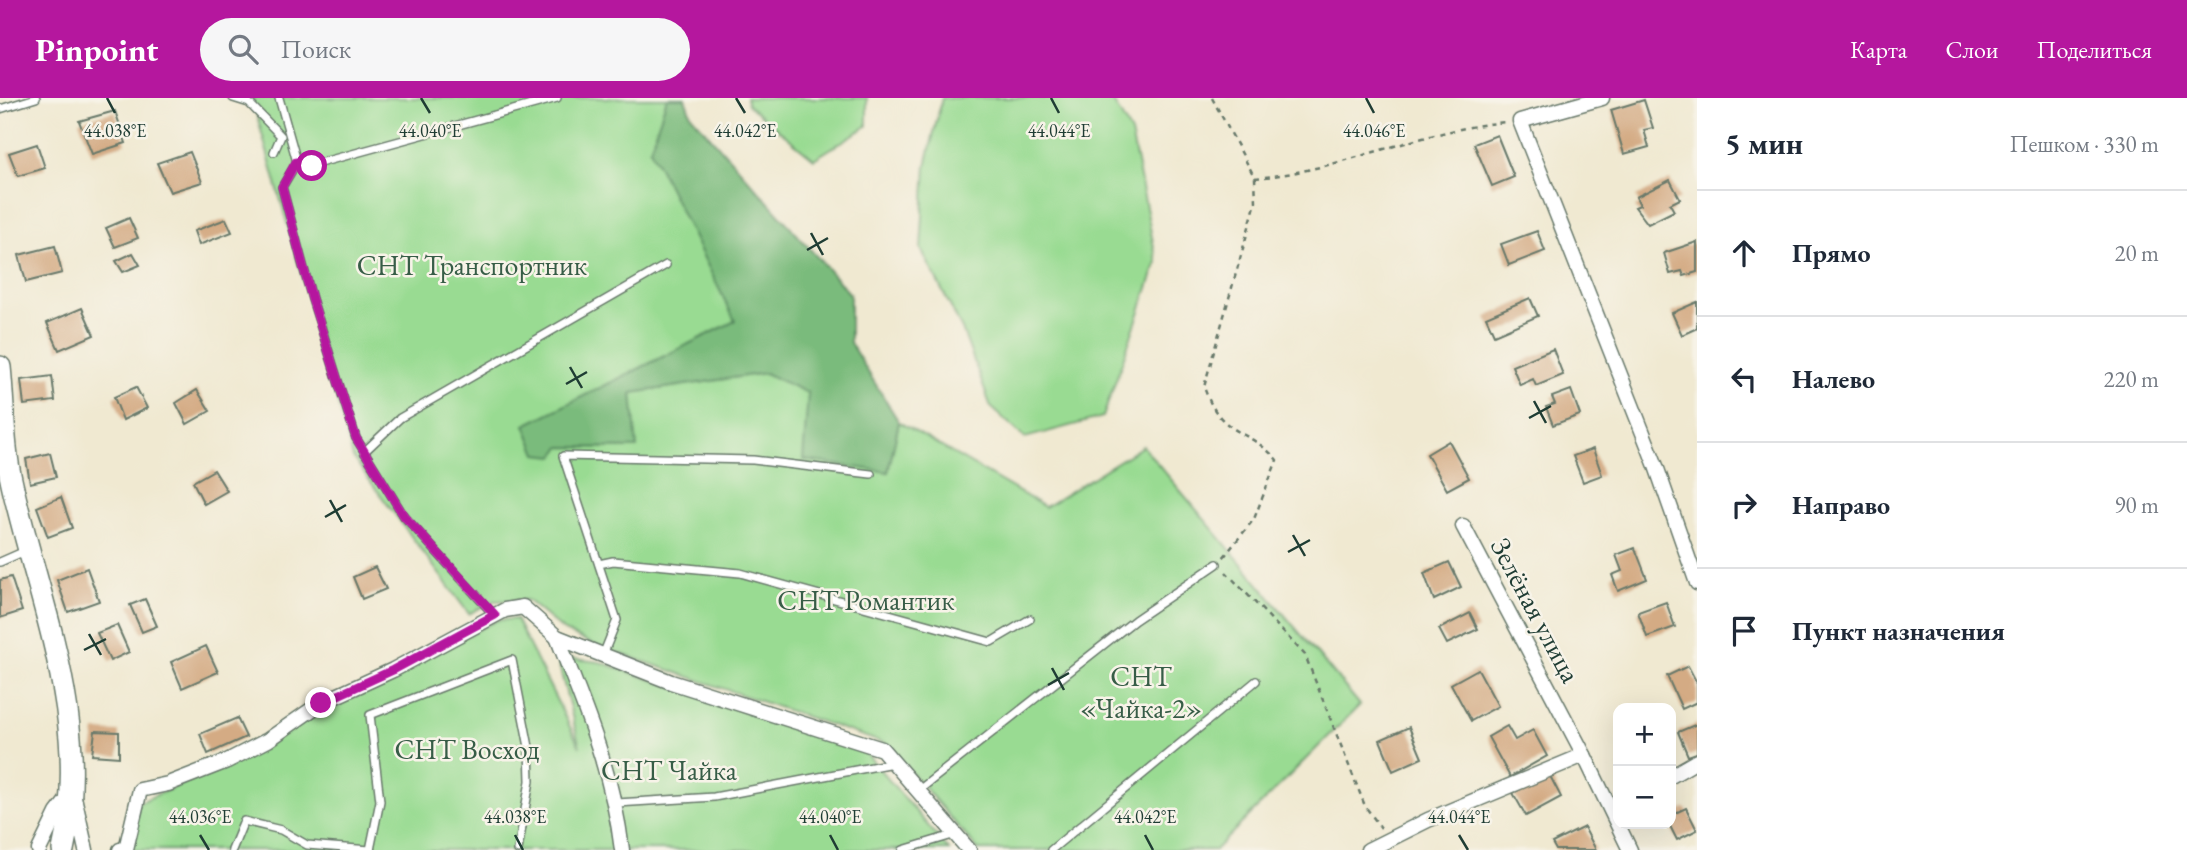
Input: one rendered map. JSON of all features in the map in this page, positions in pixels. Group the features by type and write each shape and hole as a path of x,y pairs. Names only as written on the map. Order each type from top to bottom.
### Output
{"main road":[{"path":"0,367 11,480 65,689 71,731 73,792 63,850"}],"street":[{"path":"1602,98 1520,121 1656,466 1697,583"},
{"name":"Зелёная улица","path":"1463,526 1613,807"},
{"path":"120,850 126,849 139,790 168,784 237,756 268,740 321,703 393,670 505,610 523,607 556,636 671,682 882,748 969,850"},
{"path":"556,636 588,715 617,803 622,850"},
{"path":"1372,849 1428,820 1584,755"},
{"path":"1676,773 1697,761"},
{"path":"39,850 57,813 73,792"},
{"path":"73,792 86,850"},
{"name":"Зелёная улица","path":"1622,829 1630,850"}],"lane":[{"path":"0,109 36,98"},
{"path":"233,98 249,103 275,128 281,136 274,152"},
{"path":"279,98 296,162 282,187 312,299 356,438 404,516 495,615"},
{"path":"296,162 312,166 557,98"},
{"path":"365,452 400,418 666,265"},
{"path":"603,655 617,620 563,456 753,460 872,474"},
{"path":"0,562 29,550"},
{"path":"599,565 614,561 740,573 991,642 1030,619"},
{"path":"919,790 1135,620 1217,564"},
{"path":"232,850 244,821 281,830 307,845 370,850 380,801 370,715 512,660 529,747 530,770 518,850"},
{"path":"1051,850 1256,681"},
{"path":"617,803 714,797 895,763"},
{"path":"903,850 956,834"}],"path":[{"path":"1212,98 1255,178 1256,202 1205,387 1212,410 1232,431 1267,448 1277,460 1254,519 1239,541 1217,564 1305,655 1364,806 1390,839"},
{"path":"1255,178 1295,175 1478,124 1520,121"}],"green space":[{"path":"252,98 667,98 651,150 736,321 526,425 561,447 636,448 632,393 765,373 808,393 888,472 899,422 1045,507 1143,446 1360,705 1215,850 978,850 887,744 595,645 564,631 527,600 493,601 469,614 353,458"},
{"path":"667,98 685,98 691,115 850,294 850,343 899,422 888,472 803,460 808,393 765,373 632,393 637,448 561,447 554,456 537,454 525,425 735,321 650,149"},
{"path":"746,98 867,98 867,126 814,159 748,105"},
{"path":"942,98 1111,98 1131,133 1157,262 1103,417 1025,438 991,407 962,329 921,249 926,166"},
{"path":"516,619 580,747 557,657 600,662 865,752 949,850 122,850 133,805 249,755 334,702 497,620"}],"building":[{"path":"1644,100 1653,128 1644,130 1649,147 1624,154 1611,110"},
{"path":"115,111 126,143 92,154 79,121"},
{"path":"1497,135 1514,177 1492,186 1474,144"},
{"path":"37,144 45,168 18,176 9,153"},
{"path":"190,152 202,182 170,192 157,163"},
{"path":"1670,180 1680,199 1670,204 1674,211 1648,224 1635,207 1640,205 1636,197"},
{"path":"129,218 138,238 115,247 106,228"},
{"path":"226,219 232,232 199,245 194,231"},
{"path":"1537,231 1545,251 1509,265 1501,244"},
{"path":"1697,242 1697,272 1684,276 1682,271 1670,274 1664,253"},
{"path":"55,246 62,273 26,282 19,255"},
{"path":"133,253 140,265 123,272 116,261"},
{"path":"1530,298 1538,316 1494,335 1486,317"},
{"path":"1697,302 1697,328 1682,335 1672,313"},
{"path":"82,308 94,335 59,350 47,323"},
{"path":"1553,349 1563,375 1536,386 1533,379 1520,385 1512,366"},
{"path":"52,376 55,401 24,405 21,380"},
{"path":"136,387 147,408 123,420 114,397"},
{"path":"197,390 210,411 187,424 176,403"},
{"path":"1571,390 1580,415 1553,425 1546,407 1555,404 1552,397"},
{"path":"1449,441 1469,478 1447,490 1427,454"},
{"path":"1593,449 1602,475 1583,482 1573,456"},
{"path":"50,453 56,477 30,483 26,459"},
{"path":"214,470 227,491 204,504 193,482"},
{"path":"61,497 72,528 48,537 37,507"},
{"path":"1635,548 1647,579 1618,591 1612,575 1622,571 1616,555"},
{"path":"1449,562 1461,587 1434,600 1424,573"},
{"path":"375,567 386,589 362,599 353,577"},
{"path":"87,568 99,601 68,612 57,580"},
{"path":"11,577 22,611 0,618 0,580"},
{"path":"145,599 157,626 142,632 130,605"},
{"path":"1666,602 1675,627 1647,637 1638,612"},
{"path":"1470,613 1478,629 1447,644 1439,629"},
{"path":"117,625 129,652 110,661 97,633"},
{"path":"206,646 218,672 182,688 171,662"},
{"path":"1688,666 1697,683 1697,702 1682,709 1667,676"},
{"path":"1478,669 1498,706 1471,721 1451,684"},
{"path":"237,718 246,737 208,754 200,734"},
{"path":"1697,724 1697,753 1688,756 1678,732"},
{"path":"1507,726 1515,740 1533,730 1547,756 1510,777 1488,737"},
{"path":"1409,727 1422,758 1393,771 1380,740"},
{"path":"95,731 119,732 119,757 92,755"},
{"path":"1549,774 1561,797 1526,816 1513,793"},
{"path":"1686,808 1697,830 1677,840 1672,829 1676,829 1676,813"},
{"path":"1584,827 1596,850 1556,850 1552,843"}],"route":[{"path":"312,166 296,162 282,187 312,299 356,438 404,516 495,615 393,670 321,703"}],"park label":[{"name":"СНТ Транспортник","path":"472,265"},
{"name":"СНТ Романтик","path":"866,600"},
{"name":"СНТ «Чайка-2»","path":"1141,692"},
{"name":"СНТ Восход","path":"467,749"},
{"name":"СНТ Чайка","path":"669,770"}]}
